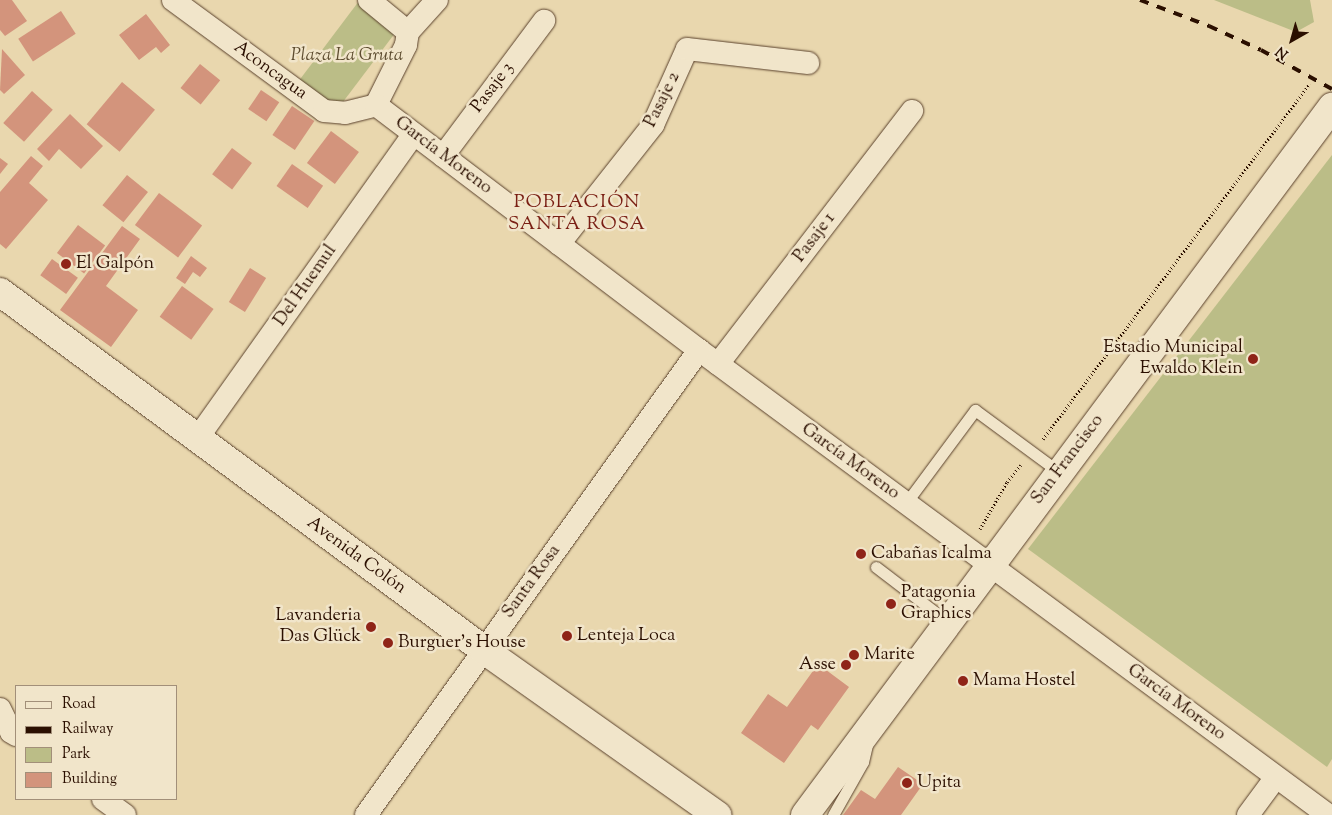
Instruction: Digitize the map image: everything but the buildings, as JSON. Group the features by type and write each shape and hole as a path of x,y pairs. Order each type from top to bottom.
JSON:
{"main road":[{"name":"San Francisco","path":"806,815 989,565 1332,107"},
{"name":"Avenida Colón","path":"2,297 484,650 717,815"}],"street":[{"name":"Aconcagua","path":"174,0 324,111 345,113 376,105"},
{"path":"369,0 408,32"},
{"path":"376,105 406,45 408,32 437,0"},
{"name":"Pasaje 3","path":"442,156 544,21"},
{"name":"Pasaje 2","path":"559,244 653,126 687,49 808,63"},
{"name":"García Moreno","path":"376,105 699,350 1328,815"},
{"name":"Pasaje 1","path":"718,364 912,111"},
{"name":"Del Huemul","path":"197,439 414,134"},
{"name":"Santa Rosa","path":"366,815 699,350"},
{"path":"0,709 15,734"},
{"path":"1248,815 1276,777"},
{"path":"103,800 124,815"}],"lane":[{"path":"906,503 975,410 1059,472"},
{"path":"876,567 948,622"},
{"path":"833,815 866,754 868,729"}],"path":[{"path":"968,549 1007,482 1032,452 1310,84"}],"green space":[{"path":"1214,0 1310,0 1314,22 1296,32"},
{"name":"Plaza La Gruta","path":"359,1 397,30 336,111 298,82"},
{"name":"Estadio Municipal Ewaldo Klein","path":"1332,155 1332,759 1327,767 1028,549"}],"railway":[{"path":"1140,0 1209,26 1261,50 1332,89"}],"place":[{"name":"El Galpón","path":"66,264"},
{"name":"Estadio Municipal Ewaldo Klein","path":"1253,359"},
{"name":"Cabañas Icalma","path":"861,554"},
{"name":"Patagonia Graphics","path":"891,604"},
{"name":"Lavanderia Das Glück","path":"371,627"},
{"name":"Lenteja Loca","path":"567,636"},
{"name":"Burguer's House","path":"388,643"},
{"name":"Marite","path":"854,655"},
{"name":"Asse","path":"846,665"},
{"name":"Mama Hostel","path":"963,681"},
{"name":"Upita","path":"907,783"}],"district":[{"name":"POBLACIÓN SANTA ROSA","path":"577,214"}]}
